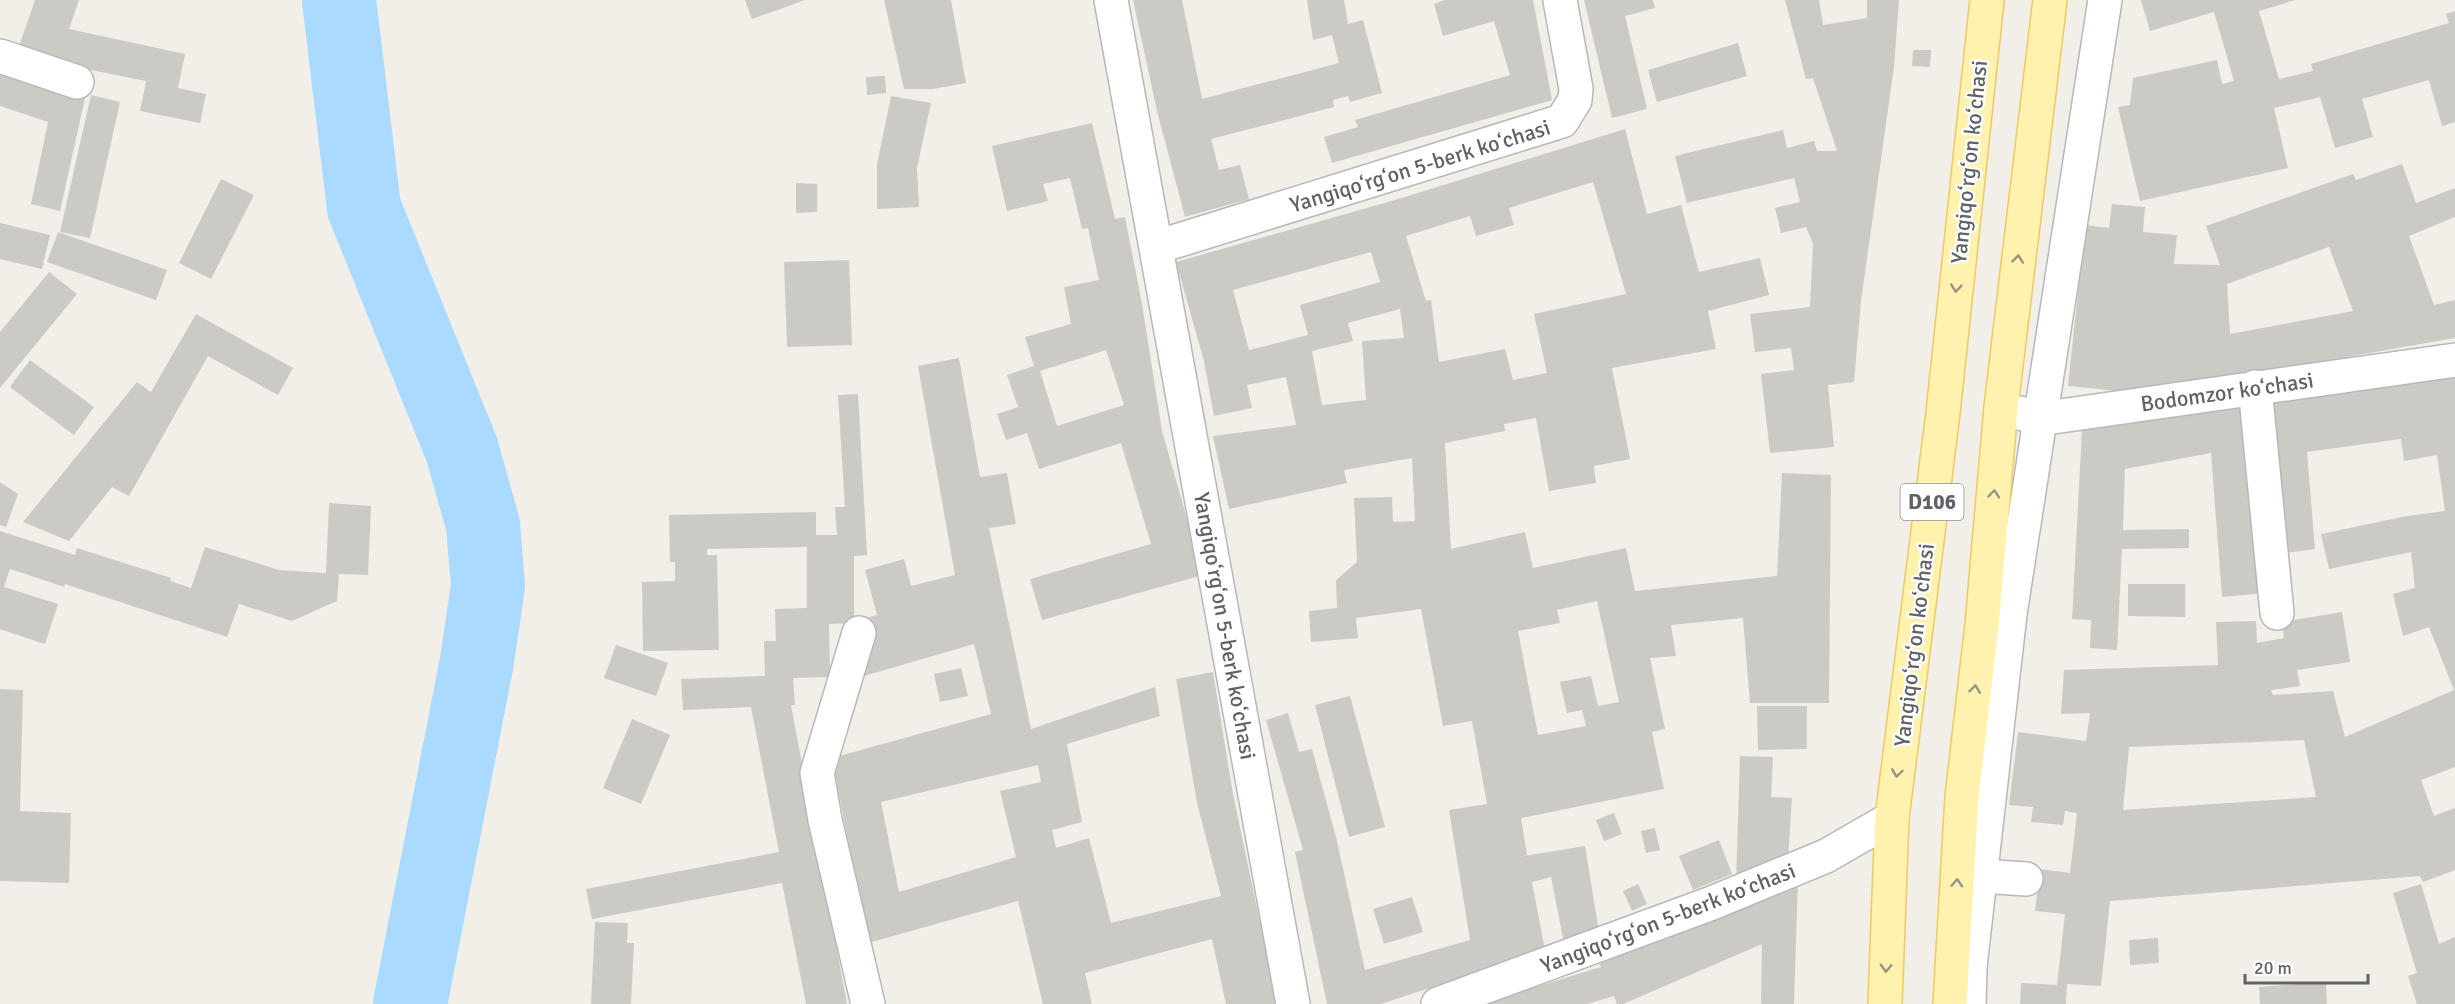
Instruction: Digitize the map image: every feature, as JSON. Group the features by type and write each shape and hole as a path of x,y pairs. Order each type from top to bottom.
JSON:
{"main road":[{"name":"Yangiqoʻrgʻon koʻchasi","path":"1885,1004 1892,818 1943,413 1988,0"},
{"name":"D106","path":"1950,1004 1962,797 1982,625 2001,407 2050,0"}],"street":[{"name":"Yangiqoʻrgʻon 5-berk koʻchasi","path":"1111,0 1293,1004"},
{"name":"Yangiqoʻrgʻon 5-berk koʻchasi","path":"1157,248 1562,121 1575,100 1576,89 1560,0"},
{"path":"1969,1004 1980,876 2010,614 2038,419 2105,0"},
{"path":"0,56 77,82"},
{"name":"Bodomzor koʻchasi","path":"2001,407 2038,419 2455,360"},
{"path":"2256,387 2277,613"},
{"path":"859,633 817,773 825,820 868,1004"},
{"name":"Yangiqoʻrgʻon 5-berk koʻchasi","path":"1438,1004 1712,903 1826,856 1892,818"},
{"path":"1980,876 2026,879"}],"building":[{"path":"35,0 79,0 69,29 185,54 178,88 206,94 200,123 140,111 146,81 16,55"},
{"path":"745,0 805,0 752,19"},
{"path":"884,0 951,0 966,83 933,89 904,89"},
{"path":"1133,0 1182,0 1202,99 1339,63 1332,35 1313,40 1307,0 1344,0 1348,24 1363,20 1382,93 1350,102 1348,96 1333,100 1334,107 1211,139 1219,170 1240,165 1249,199 1185,217 1157,111"},
{"path":"1445,0 1533,0 1552,100 1332,163 1324,137 1358,127 1355,120 1510,75 1494,21 1443,36 1434,4"},
{"path":"1584,0 1653,0 1655,8 1625,16 1647,109 1612,118"},
{"path":"1785,0 1819,0 1823,25 1867,18 1867,0 1899,0 1894,67 1861,301 1854,382 1828,385 1834,447 1770,453 1761,374 1794,370 1791,348 1755,352 1750,314 1810,307 1813,244 1806,227 1781,233 1775,208 1800,202 1794,178 1687,203 1675,156 1783,130 1787,148 1814,141 1817,151 1837,151 1813,78 1806,79"},
{"path":"2141,0 2295,0 2259,11 2279,79 2313,71 2311,64 2449,23 2446,14 2455,11 2455,122 2442,126 2429,80 2362,99 2373,137 2335,148 2320,97 2274,108 2288,168 2140,201 2118,107 2130,105 2133,78 2217,60 2222,84 2234,81 2214,12 2150,31"},
{"path":"1738,43 1747,76 1657,102 1648,70"},
{"path":"1913,50 1931,50 1930,67 1912,66"},
{"path":"0,60 87,89 60,211 31,204 48,122 0,106"},
{"path":"885,76 886,93 867,95 866,77"},
{"path":"91,95 120,102 90,238 60,232"},
{"path":"891,96 931,103 917,168 919,207 877,209 877,164"},
{"path":"1092,123 1115,219 1125,217 1142,304 1162,431 1203,575 1042,620 1030,579 1151,544 1121,443 1039,469 1027,433 1006,440 997,414 1018,407 1007,375 1034,366 1025,337 1071,324 1064,287 1099,280 1088,228 1082,229 1070,178 1043,184 1048,201 1007,211 992,146","holes":["1106,350 1124,405 1057,426 1040,371"]},
{"path":"1625,129 1647,214 1681,205 1699,272 1760,258 1769,295 1708,311 1716,349 1612,368 1630,459 1594,466 1596,483 1549,491 1536,418 1504,424 1505,431 1445,443 1451,549 1525,532 1533,568 1626,548 1635,591 1777,576 1782,473 1831,475 1829,703 1750,703 1743,618 1671,625 1676,656 1650,658 1665,729 1652,732 1664,789 1521,818 1527,855 1518,857 1585,846 1599,932 1564,943 1551,877 1532,882 1545,950 1381,1004 1327,1004 1295,852 1303,850 1266,720 1288,713 1299,752 1312,749 1337,841 1365,970 1470,940 1449,810 1487,804 1472,721 1443,726 1421,609 1356,618 1358,638 1311,642 1309,611 1337,608 1336,580 1357,562 1354,498 1392,497 1393,522 1415,521 1412,458 1344,470 1347,483 1229,509 1213,436 1296,425 1286,377 1247,385 1252,408 1214,416 1204,361 1176,262 1395,200","holes":["1593,182 1626,294 1534,314 1547,373 1513,380 1505,349 1439,362 1431,300 1426,301 1406,236 1470,216 1476,236 1514,225 1509,208","1371,252 1380,282 1300,305 1308,335 1249,350 1233,290","1400,309 1404,338 1362,341 1366,400 1322,405 1312,351 1353,341 1348,323","1597,601 1619,702 1598,706 1591,676 1560,682 1567,713 1582,710 1586,726 1538,735 1518,631 1560,623 1557,610"]},
{"path":"2402,164 2416,203 2455,188 2455,217 2409,236 2434,305 2455,300 2455,338 2160,390 2159,395 2068,386 2085,225 2109,228 2112,204 2145,207 2143,232 2177,235 2174,264 2220,265 2206,226 2353,174 2356,180","holes":["2329,247 2353,311 2230,334 2227,284"]},
{"path":"221,179 254,195 211,279 179,263"},
{"path":"796,183 817,184 817,212 796,213"},
{"path":"0,223 50,235 42,269 0,259"},
{"path":"58,232 167,270 156,300 47,262"},
{"path":"849,260 852,345 787,347 784,262"},
{"path":"49,272 77,294 0,388 0,332"},
{"path":"196,314 293,368 278,395 208,356 129,496 112,487 69,541 23,522 137,382 151,392"},
{"path":"959,358 980,477 1007,473 1016,524 989,528 1031,729 1155,687 1160,716 1067,744 1082,822 1052,830 1056,848 1089,838 1111,923 1221,896 1197,803 1176,679 1213,672 1233,794 1277,1004 1226,1004 1212,939 1085,973 1092,1004 1043,1004 1018,901 868,943 832,758 991,714 974,644 857,678 873,634 869,617 877,615 865,570 904,559 911,586 955,575 918,366","holes":["1038,765 1041,782 1000,791 1016,857 899,892 881,802"]},
{"path":"30,360 94,407 74,435 10,387"},
{"path":"2455,377 2455,767 2421,780 2434,816 2455,808 2455,870 2423,882 2420,876 2110,901 2101,986 2067,984 2066,1004 2020,1004 2021,983 2057,985 2065,914 2035,911 2040,869 2070,873 2077,813 2065,811 2063,825 2031,822 2033,807 2009,805 2018,732 2086,741 2090,713 2061,714 2064,670 2218,665 2216,622 2256,621 2257,643 2284,638 2282,622 2342,612 2350,662 2297,670 2300,686 2271,690 2273,695 2333,691 2345,737 2454,690 2429,627 2403,636 2393,594 2415,588 2411,552 2329,569 2321,534 2407,516 2445,511 2437,455 2404,461 2401,439 2307,452 2315,549 2278,554 2263,405","holes":["2304,740 2316,797 2123,810 2129,747"]},
{"path":"858,394 867,555 854,556 854,623 829,624 830,677 793,678 795,705 791,705 847,1004 806,1004 782,883 592,919 586,889 779,852 751,707 683,710 681,679 765,676 764,641 776,641 775,609 807,608 807,547 707,549 707,555 717,555 719,650 643,651 642,582 675,581 675,562 670,562 669,515 816,512 816,535 837,535 835,507 845,507 838,395"},
{"path":"2250,404 2267,593 2222,597 2211,453 2125,469 2123,530 2189,529 2189,548 2122,549 2117,650 2090,648 2091,620 2072,619 2082,430"},
{"path":"0,482 18,494 6,527 0,525"},
{"path":"329,503 371,506 368,575 339,574 337,601 292,621 239,604 227,637 65,584 64,587 10,569 4,587 58,604 45,644 0,629 0,531 75,555 77,548 171,578 170,581 191,588 205,547 279,570 326,573"},
{"path":"2128,584 2185,584 2185,617 2128,616"},
{"path":"616,645 668,663 656,696 604,678"},
{"path":"961,668 968,696 940,702 934,674"},
{"path":"0,689 23,690 20,811 71,813 69,883 0,881"},
{"path":"1350,696 1385,827 1349,837 1315,705"},
{"path":"1757,706 1807,706 1807,749 1758,750"},
{"path":"632,719 670,735 641,804 603,788"},
{"path":"1740,756 1773,757 1771,797 1792,798 1788,860 1736,884"},
{"path":"1614,813 1622,834 1604,841 1596,820"},
{"path":"1655,828 1660,850 1646,853 1641,831"},
{"path":"1719,840 1732,874 1693,890 1679,856"},
{"path":"1798,878 1794,1004 1761,1004 1762,944 1623,1004 1617,1004 1614,996 1587,1004 1480,1004 1601,967 1597,959"},
{"path":"1638,884 1647,904 1632,911 1623,891"},
{"path":"2421,884 2439,944 2455,937 2455,1004 2417,1004 2408,976 2417,973 2393,893"},
{"path":"1412,897 1423,932 1384,944 1373,909"},
{"path":"595,922 628,923 627,943 634,943 631,1004 591,1004"},
{"path":"2158,938 2159,963 2130,965 2129,940"},
{"path":"2326,982 2327,1004 2260,1004 2259,987"}],"waterway":[{"path":"339,0 364,208 462,450 483,525 488,586 477,661 410,1004"}]}
